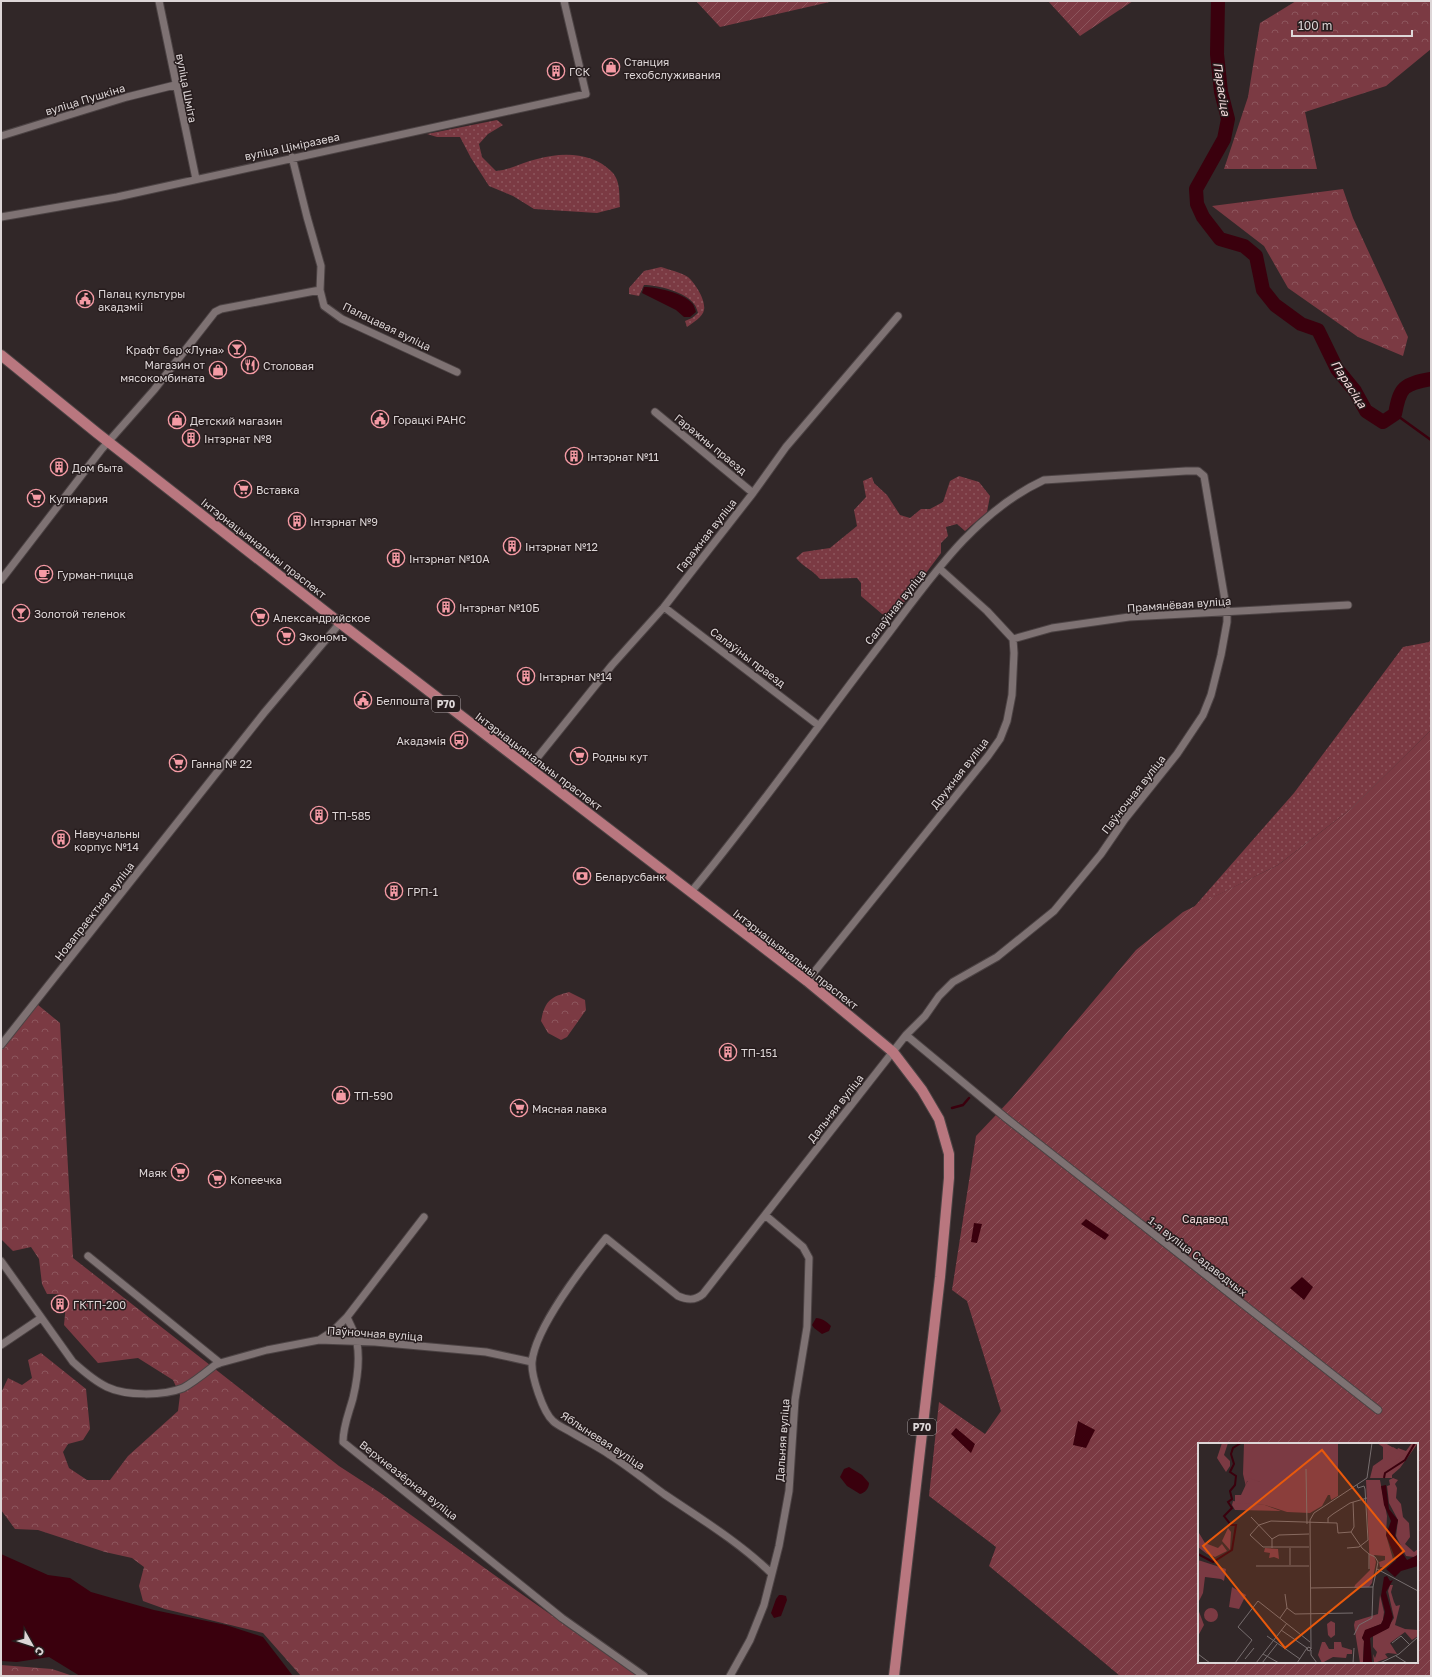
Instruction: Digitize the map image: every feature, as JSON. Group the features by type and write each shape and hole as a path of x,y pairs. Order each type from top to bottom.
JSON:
{"main road":[{"name":"Інтэрнацыянальны праспект","path":"1,355 340,623 807,981 893,1052"},
{"name":"Р70","path":"893,1052 922,1090 939,1119 949,1154 949,1178 940,1277 894,1676"}],"street":[{"name":"вуліца Шміта","path":"159,1 175,85 196,179"},
{"name":"вуліца Ціміразева","path":"1,216 117,197 292,157 586,94 564,1"},
{"name":"вуліца Пушкіна","path":"1,136 126,97 175,85"},
{"path":"1,580 108,441 154,390 215,312 221,308 320,290 321,266 292,157"},
{"name":"Палацавая вуліца","path":"320,290 324,306 342,318 457,372"},
{"name":"Гаражная вуліца","path":"529,768 612,665 664,607 753,493 786,447 898,316"},
{"name":"Гаражны праезд","path":"655,412 753,493"},
{"name":"Салаўіная вуліца","path":"691,892 722,856 818,725 938,568 970,533 1007,500 1044,480 1198,471"},
{"name":"Паўночная вуліца","path":"893,1052 906,1035 925,1016 939,996 953,982 997,957 1054,911 1101,854 1125,819 1177,754 1203,715 1211,695 1221,655 1227,622 1227,612 1204,476 1198,471"},
{"path":"938,568 987,611 1013,639"},
{"name":"Прамянёвая вуліца","path":"1013,639 1052,628 1129,617 1348,605"},
{"name":"Салаўіны праезд","path":"664,607 818,725"},
{"name":"Новапраектная вуліца","path":"1,1045 264,714 340,623"},
{"name":"Дружная вуліца","path":"807,981 1000,739 1007,721 1012,695 1014,653 1013,639"},
{"name":"1-я вуліца Садаводчых","path":"906,1035 1006,1118 1378,1410"},
{"name":"Дальняя вуліца","path":"532,1362 550,1318 577,1275 606,1238 674,1294 689,1300 695,1299 703,1294 893,1052"},
{"name":"Дальняя вуліца","path":"730,1676 750,1640 764,1605 779,1546 789,1491 795,1400 807,1327 809,1258 803,1247 765,1215"},
{"path":"319,1340 333,1331 346,1317 424,1217"},
{"path":"88,1256 220,1363"},
{"name":"Паўночная вуліца","path":"1,1261 73,1362 88,1375 108,1388 131,1393 154,1394 182,1388 220,1363 267,1350 319,1340 375,1342 486,1352 532,1362"},
{"name":"Верхнеазёрная вуліца","path":"346,1317 357,1342 357,1377 343,1431 343,1442 562,1618 644,1676"},
{"path":"1,1345 41,1318"},
{"name":"Яблыневая вуліца","path":"532,1362 542,1404 546,1413 554,1422 610,1455 744,1549 771,1573"}],"green space":[{"path":"696,1 834,1 720,27"},
{"path":"1048,1 1133,1 1080,36"},
{"path":"1296,1 1431,1 1431,49 1386,86 1305,112 1317,169 1224,169 1248,97 1260,23"},
{"path":"497,120 503,125 488,134 479,144 482,157 496,171 532,160 557,155 577,155 587,157 604,165 615,176 619,189 620,207 597,213 534,209 513,196 489,186 471,158 460,137 437,137 427,134"},
{"path":"1343,189 1353,218 1408,337 1403,356 1358,337 1288,288 1264,246 1212,206"},
{"path":"661,267 678,272 688,277 697,287 702,297 704,306 703,313 687,327 685,321 698,313 695,305 685,296 671,290 656,286 644,285 639,296 629,294 629,288 644,271"},
{"path":"959,476 979,482 990,496 987,512 965,531 957,524 946,527 948,536 941,543 941,553 893,617 882,614 861,596 861,583 857,578 820,579 796,558 803,552 830,548 857,526 854,510 866,497 863,481 872,477 874,483 887,495 900,515 910,518 921,509 930,509 943,502 950,481"},
{"path":"1431,639 1431,730 1352,808 1278,865 1194,907 1294,793 1403,647 1429,642"},
{"name":"Садавод","path":"1431,730 1431,1676 1120,1676 989,1566 996,1547 929,1496 939,1402 985,1434 1001,1411 967,1301 952,1290 976,1136 1012,1098 1136,950 1183,912 1278,865 1352,808"},
{"path":"569,992 585,1000 586,1010 567,1037 561,1040 548,1033 541,1021 544,1009 549,1001 557,996"},
{"path":"32,1000 60,1023 73,1258 339,1466 379,1492 638,1676 301,1676 263,1633 165,1609 143,1601 139,1586 144,1567 132,1558 105,1552 38,1530 15,1529 1,1510 1,1393 8,1378 22,1385 32,1378 28,1360 41,1353 86,1389 90,1429 83,1440 68,1444 63,1452 69,1468 87,1480 110,1480 128,1456 178,1411 180,1395 173,1380 138,1358 98,1363 64,1325 66,1304 57,1294 47,1294 42,1284 39,1259 31,1247 13,1251 1,1239 1,1044"},
{"path":"1,1665 52,1669 73,1676 1,1676"}],"shaded area":[{"path":"644,287 663,289 683,296 692,303 696,312 690,317 684,317 676,310 642,293"},
{"path":"1086,1219 1109,1235 1105,1240 1081,1224"},
{"path":"974,1223 982,1224 977,1243 971,1242"},
{"path":"1302,1277 1313,1287 1304,1300 1290,1288"},
{"path":"816,1318 824,1320 831,1326 829,1331 822,1334 814,1328 812,1325"},
{"path":"1078,1421 1095,1430 1086,1448 1073,1445"},
{"path":"956,1428 975,1444 971,1453 951,1434"},
{"path":"849,1467 862,1475 869,1483 864,1493 860,1494 847,1486 840,1477 844,1469"},
{"path":"1,1554 48,1575 70,1578 91,1592 154,1610 226,1625 263,1637 293,1676 80,1676 49,1657 17,1662 1,1661"},
{"path":"779,1595 786,1596 787,1600 781,1616 774,1618 771,1613"}],"waterway":[{"name":"Парасіца","path":"1218,1 1217,54 1221,92 1228,119 1224,139 1196,189 1197,204 1203,217 1220,239 1244,246 1256,256 1263,290 1275,305 1301,324 1318,330 1337,369 1355,391 1366,411 1383,422 1395,414 1401,392 1404,388 1414,383 1431,379"},
{"path":"1395,414 1431,440"},
{"path":"952,1108 963,1105 969,1098"}],"place":[{"name":"Станция техобслуживания","path":"611,67"},
{"name":"ГСК","path":"556,71"},
{"name":"Палац культуры акадэміі","path":"85,299"},
{"name":"Крафт бар «Луна»","path":"237,349"},
{"name":"Столовая","path":"250,365"},
{"name":"Магазин от мясокомбината","path":"218,370"},
{"name":"Горацкі РАНС","path":"380,419"},
{"name":"Детский магазин","path":"177,420"},
{"name":"Інтэрнат №8","path":"191,438"},
{"name":"Інтэрнат №11","path":"574,456"},
{"name":"Дом быта","path":"59,467"},
{"name":"Вставка","path":"243,489"},
{"name":"Кулинария","path":"36,498"},
{"name":"Інтэрнат №9","path":"297,521"},
{"name":"Інтэрнат №12","path":"512,546"},
{"name":"Інтэрнат №10А","path":"396,558"},
{"name":"Гурман-пицца","path":"44,574"},
{"name":"Інтэрнат №10Б","path":"446,607"},
{"name":"Золотой теленок","path":"21,613"},
{"name":"Александрийское","path":"260,617"},
{"name":"Экономъ","path":"286,636"},
{"name":"Інтэрнат №14","path":"526,676"},
{"name":"Белпошта","path":"363,700"},
{"name":"Акадэмія","path":"459,740"},
{"name":"Родны кут","path":"579,756"},
{"name":"Ганна № 22","path":"178,763"},
{"name":"ТП-585","path":"319,815"},
{"name":"Навучальны корпус №14","path":"61,839"},
{"name":"Беларусбанк","path":"582,876"},
{"name":"ГРП-1","path":"394,891"},
{"name":"ТП-151","path":"728,1052"},
{"name":"ТП-590","path":"341,1095"},
{"name":"Мясная лавка","path":"519,1108"},
{"name":"Маяк","path":"180,1172"},
{"name":"Копеечка","path":"217,1179"},
{"name":"ГКТП-200","path":"60,1304"}]}
